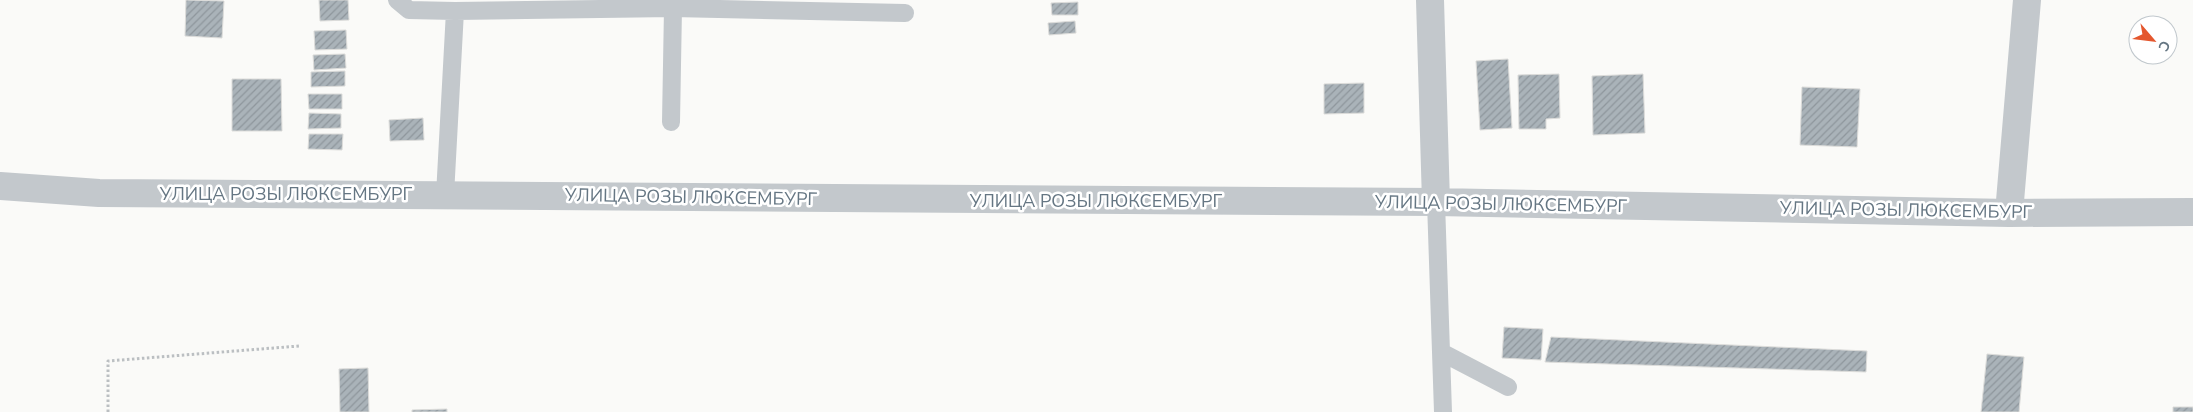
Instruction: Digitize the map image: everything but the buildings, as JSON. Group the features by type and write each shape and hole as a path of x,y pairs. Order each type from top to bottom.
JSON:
{"street":[{"path":"1430,0 1436,202"},
{"path":"2009,212 2027,0"},
{"name":"УЛИЦА РОЗЫ ЛЮКСЕМБУРГ","path":"0,186 99,193 1436,202 2009,212 2193,212"}],"lane":[{"path":"397,0 409,10 455,12 673,8 904,13"},
{"path":"671,122 673,8"},
{"path":"445,195 455,12"},
{"path":"1436,202 1443,412"},
{"path":"1441,352 1508,387"}],"path":[{"path":"108,412 108,361 299,346"}]}
